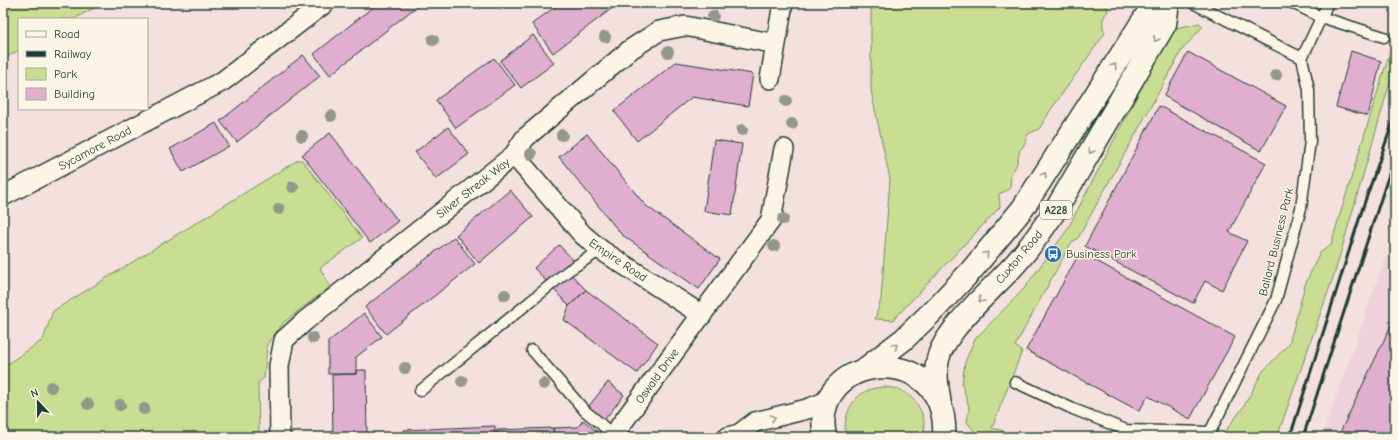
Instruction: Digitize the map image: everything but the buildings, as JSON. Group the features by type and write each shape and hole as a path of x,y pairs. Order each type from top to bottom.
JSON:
{"main road":[{"name":"A228","path":"864,370 896,346 918,325 971,271 999,238 1023,208 1148,13 1158,3"},
{"name":"Cuxton Road","path":"940,405 937,368 942,348 961,321 1028,249 1058,206 1165,24 1168,3"},
{"path":"825,437 823,418 828,401 839,385 854,374 864,370 887,367 908,372 922,380 930,387 940,405 944,420 944,437"}],"street":[{"name":"Sycamore Road","path":"3,196 223,81 325,3"},
{"path":"770,79 783,3"},
{"name":"Silver Streak Way","path":"280,437 279,366 284,340 514,155 525,138 632,48 659,31 685,26 776,44"},
{"name":"Oswald Drive","path":"612,437 771,220 784,149"},
{"name":"Empire Road","path":"514,155 582,234 601,250 702,315"},
{"path":"740,436 755,422 807,409 828,401"}],"lane":[{"path":"1193,3 1302,58 1328,3"},
{"path":"1292,3 1321,17 1384,37"},
{"name":"Ballard Business Park","path":"1015,382 1073,409 1126,430 1210,432 1276,300 1301,208 1310,141 1309,90 1302,58"},
{"path":"420,390 569,270 601,250"},
{"path":"532,350 585,411 601,424 612,437"}],"shaded area":[{"path":"1395,231 1395,437 1322,437"}],"green space":[{"path":"3,3 103,3 76,18 18,18 18,51 3,59"},
{"path":"871,3 1113,3 1106,4 1108,11 1103,18 1105,33 1039,129 1028,134 1023,147 1020,150 1016,166 1011,174 1010,189 999,194 1000,207 893,320 875,319 881,299 890,179 871,91"},
{"path":"1199,23 1203,26 1182,50 1078,238 1071,243 1015,346 1022,351 992,428 1026,437 979,437 967,422 969,407 962,384 965,362 975,339 1023,290 1067,230 1172,29"},
{"path":"1395,35 1395,65 1335,272 1277,437 1221,437 1244,406 1263,371 1289,344 1305,285 1319,254 1331,244"},
{"path":"298,160 302,160 362,238 320,268 330,287 284,322 267,344 264,378 258,383 259,437 3,437 3,367 43,340 53,311"},
{"path":"884,387 897,389 904,392 915,402 924,422 923,437 846,437 845,422 853,402 865,392"}],"railway":[{"path":"1290,437 1363,207 1395,116"},
{"path":"1303,437 1395,156"}],"place":[{"name":"Business Park","path":"1053,254"}]}
